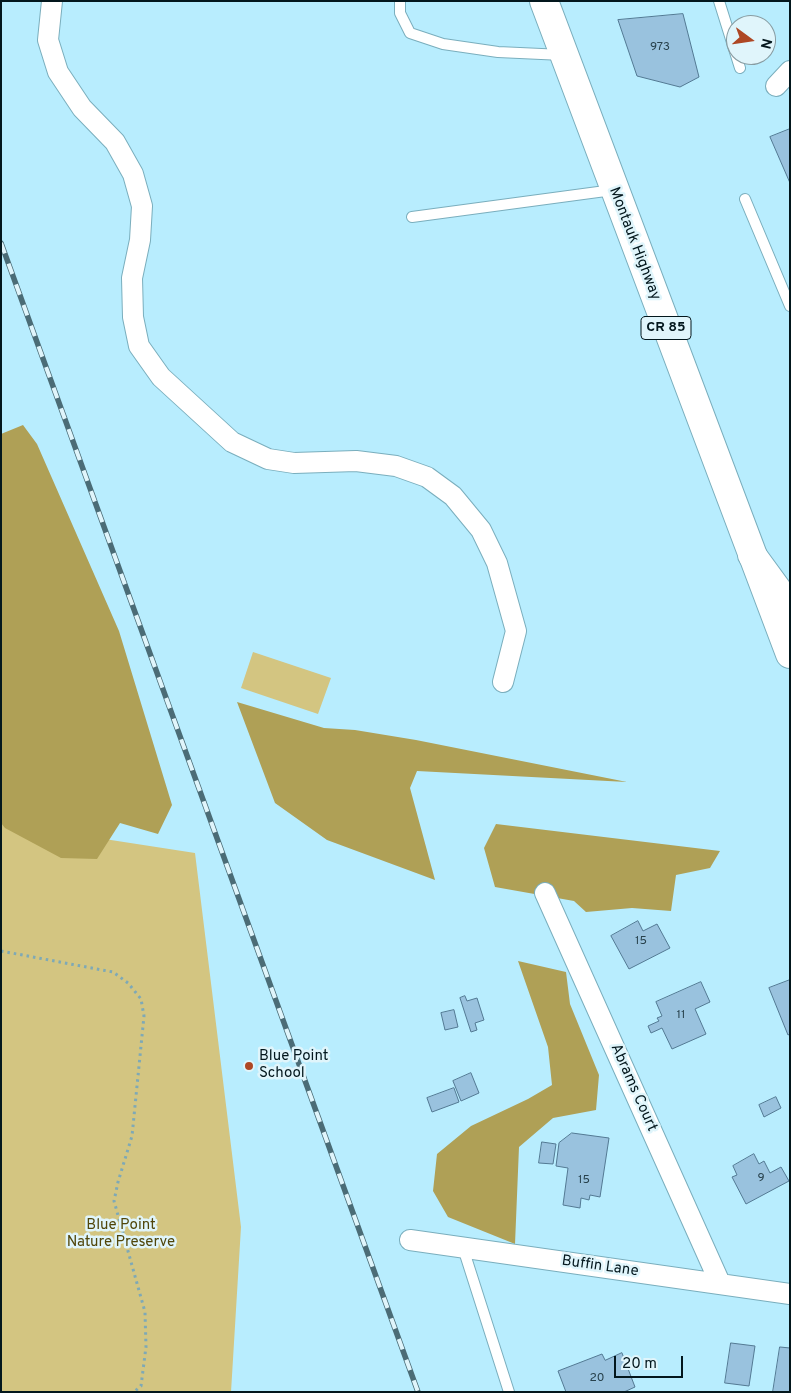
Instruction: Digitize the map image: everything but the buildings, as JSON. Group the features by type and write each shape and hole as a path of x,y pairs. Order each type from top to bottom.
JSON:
{"main road":[{"name":"Montauk Highway","path":"544,1 790,654"},
{"path":"752,555 790,607"}],"street":[{"path":"52,1 48,40 58,72 82,108 115,142 133,174 142,206 140,240 132,278 133,317 139,346 161,377 232,442 268,459 294,463 356,461 396,466 426,477 453,496 481,530 497,563 516,631 503,682"},
{"path":"776,86 790,71"},
{"name":"Abrams Court","path":"545,893 720,1283"},
{"name":"Buffin Lane","path":"410,1240 790,1294"}],"lane":[{"path":"400,1 400,13 410,33 443,44 498,52 563,55"},
{"path":"719,1 740,68"},
{"path":"412,216 614,190"},
{"path":"746,199 790,306"},
{"path":"463,1248 509,1392"}],"path":[{"path":"1,951 113,972 128,983 141,999 144,1016 132,1136 114,1201 145,1312 146,1347 139,1392"},
{"path":"134,1392 141,1386"}],"green space":[{"path":"253,652 331,678 318,714 241,688"},
{"name":"Blue Point Nature Preserve","path":"1,823 195,853 241,1227 231,1392 1,1392"}],"shaded area":[{"path":"23,425 37,444 119,631 172,805 158,834 120,823 97,859 61,858 5,828 1,823 1,434"},
{"path":"237,702 324,728 355,730 416,740 627,782 417,771 410,788 435,880 327,840 275,803"},
{"path":"496,824 720,851 710,868 676,875 671,911 632,908 586,912 574,901 495,887 484,848"},
{"path":"518,961 566,972 570,1004 599,1075 596,1110 553,1118 519,1147 515,1244 448,1217 433,1191 437,1154 471,1126 528,1099 552,1085 548,1047"}],"railway":[{"path":"1,243 418,1392"}],"place":[{"name":"Blue Point School","path":"249,1066"}]}
